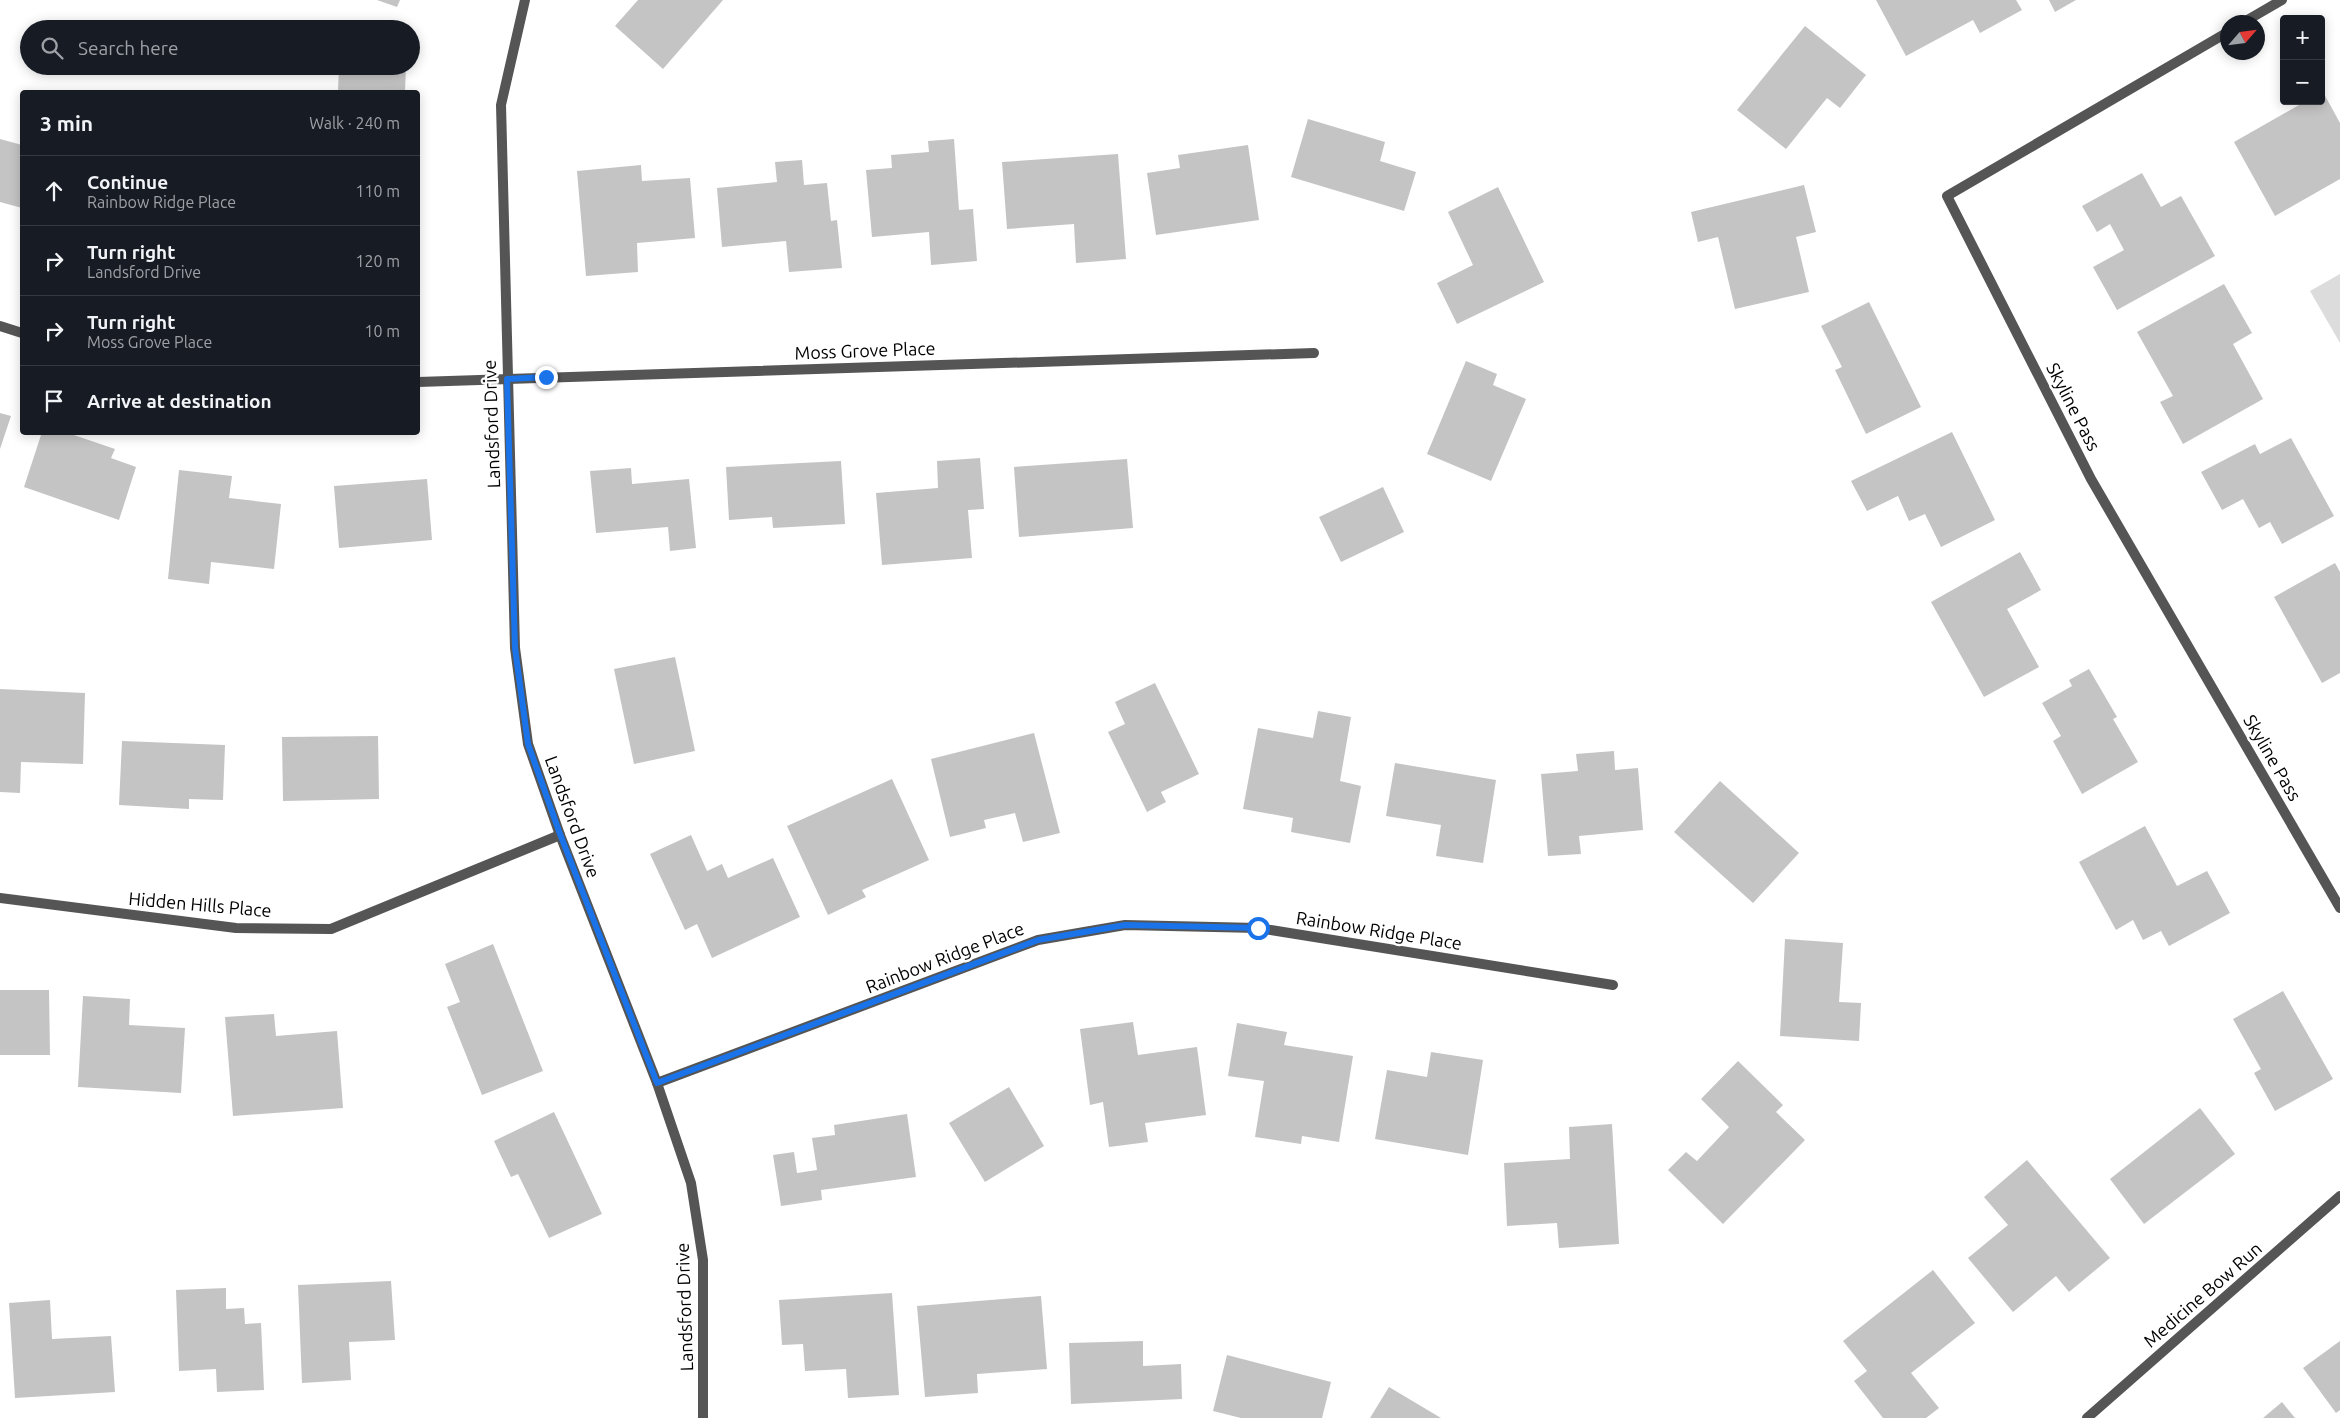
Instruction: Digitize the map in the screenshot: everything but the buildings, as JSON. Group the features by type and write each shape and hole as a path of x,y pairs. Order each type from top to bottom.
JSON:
{"street":[{"name":"Landsford Drive","path":"525,0 501,104 515,648 528,744 560,834 657,1083 691,1183 703,1260 703,1418"},
{"path":"2256,15 2282,0"},
{"name":"Skyline Pass","path":"2220,37 1948,196 2091,479 2340,908"},
{"path":"0,326 20,332"},
{"name":"Moss Grove Place","path":"420,382 1314,353"},
{"name":"Hidden Hills Place","path":"0,898 236,928 332,929 560,834"},
{"name":"Rainbow Ridge Place","path":"657,1083 1038,940 1125,925 1258,928 1613,986"},
{"name":"Medicine Bow Run","path":"2087,1418 2340,1196"}],"shaded area":[{"path":"2340,274 2340,343 2310,291"}],"route":[{"path":"546,377 507,379 515,648 528,744 560,834 657,1083 1038,940 1125,925 1258,928"}]}
